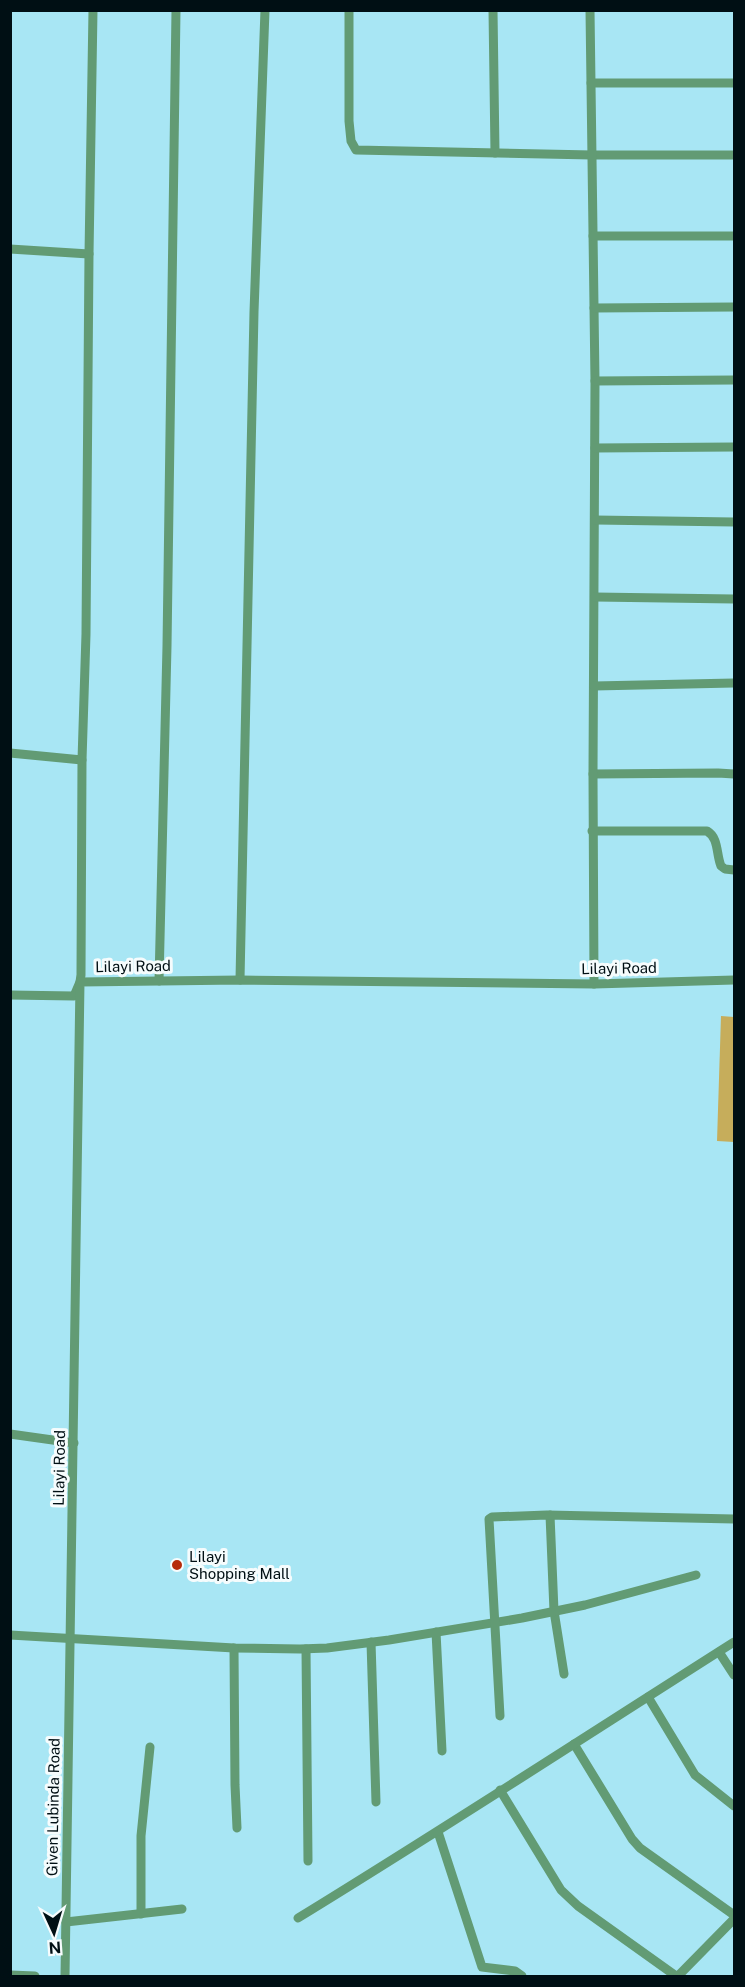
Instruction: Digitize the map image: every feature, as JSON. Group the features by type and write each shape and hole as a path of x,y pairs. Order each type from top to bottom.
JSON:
{"street":[{"path":"159,981 167,646 176,10"},
{"path":"240,980 254,312 265,10"},
{"path":"349,10 349,121 351,141 356,150 592,155 735,155"},
{"path":"493,10 495,153"},
{"path":"590,10 595,381 592,831 594,984"},
{"path":"10,995 74,996 80,982 89,254 95,11"},
{"path":"591,83 735,83"},
{"path":"594,236 735,236"},
{"path":"10,249 89,254"},
{"path":"594,308 735,307"},
{"path":"595,381 735,380"},
{"path":"595,447 735,447"},
{"path":"595,520 735,522"},
{"path":"595,597 735,599"},
{"path":"594,686 735,683"},
{"path":"10,753 82,760"},
{"path":"593,774 735,774"},
{"path":"592,831 707,831 715,838 721,866 735,870"},
{"name":"Lilayi Road","path":"71,1638 80,982 240,980 594,984 735,980"},
{"path":"10,1434 74,1443"},
{"path":"550,1515 554,1611 564,1674"},
{"path":"500,1716 489,1519 550,1515 735,1519"},
{"path":"10,1635 234,1648 306,1649 371,1642 554,1611 585,1605 696,1575"},
{"path":"436,1632 442,1751"},
{"name":"Given Lubinda Road","path":"65,1977 71,1638"},
{"path":"371,1642 376,1802"},
{"path":"298,1918 438,1832 500,1790 735,1642"},
{"path":"234,1648 237,1828"},
{"path":"306,1649 308,1861"},
{"path":"719,1652 735,1675"},
{"path":"648,1697 695,1775 735,1806"},
{"path":"500,1790 561,1890 677,1977 735,1917 640,1848 632,1839 574,1744"},
{"path":"141,1914 141,1836 150,1747"},
{"path":"438,1832 482,1967 515,1971 522,1977"},
{"path":"66,1922 182,1909"},
{"path":"10,1975 35,1977"}],"shaded area":[{"path":"721,1016 734,1017 734,1142 717,1141"}],"place":[{"name":"Lilayi Shopping Mall","path":"177,1565"}]}
